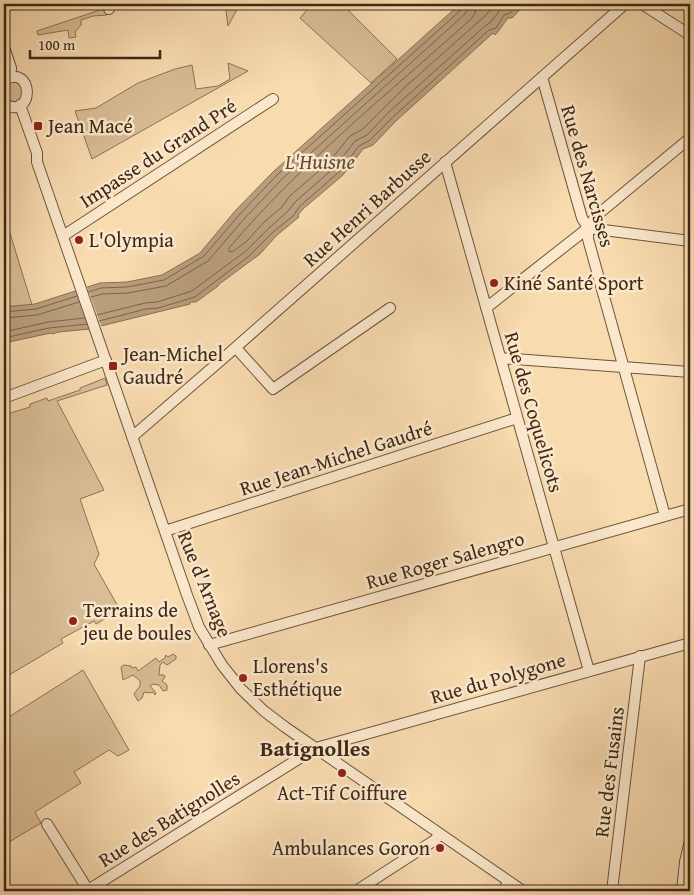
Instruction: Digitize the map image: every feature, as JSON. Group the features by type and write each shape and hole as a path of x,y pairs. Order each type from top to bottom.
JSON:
{"street":[{"path":"4,5 8,4"},
{"name":"Rue Henri Barbusse","path":"132,437 236,348 625,4"},
{"path":"642,4 690,35"},
{"path":"4,47 8,75 22,80 27,87 27,96 12,105 27,124 37,153 37,162 62,236"},
{"name":"Rue des Narcisses","path":"542,77 582,218 588,228 588,239 665,516"},
{"name":"Impasse du Grand Pré","path":"62,236 273,99"},
{"path":"486,308 588,228 596,216 690,138"},
{"name":"Rue des Coquelicots","path":"445,162 589,671"},
{"path":"588,228 690,241"},
{"name":"Rue d'Arnage","path":"62,236 199,627 209,645 241,689 285,727 523,891"},
{"path":"236,348 273,389 390,308"},
{"path":"4,398 105,358"},
{"path":"500,358 690,372"},
{"name":"Rue Jean-Michel Gaudré","path":"165,531 518,418"},
{"name":"Rue Roger Salengro","path":"209,645 690,508"},
{"name":"Rue du Polygone","path":"316,748 690,642"},
{"name":"Rue des Fusains","path":"612,891 640,656"},
{"name":"Rue des Batignolles","path":"47,824 91,890 316,748"},
{"path":"356,891 435,840 440,834"},
{"path":"682,891 685,862 690,841"},
{"path":"504,891 508,881"}],"shaded area":[{"path":"225,4 240,4 228,26"},
{"path":"312,4 342,4 397,59 371,83 300,18"},
{"path":"106,8 107,15 93,16 81,20 81,25 75,32 76,37 69,38 68,30 38,35 37,31"},
{"path":"228,63 248,71 92,159 75,111 96,108 138,83 175,69 192,65 196,89 218,86 230,79"},
{"path":"13,82 20,85 23,92 20,99 13,102 6,99 3,92 6,85"},
{"path":"9,230 32,305 4,307 4,232"},
{"path":"105,378 107,385 57,401 104,490 80,499 99,554 94,564 120,610 96,624 94,621 61,639 63,643 4,678 4,415 30,407 30,404 47,398 48,401 80,390 80,388"},
{"path":"173,654 176,656 176,659 167,665 163,662 160,665 159,675 164,675 165,677 162,681 167,685 167,690 163,691 159,685 153,684 150,686 156,693 155,695 153,692 144,692 142,698 138,701 134,694 140,686 140,681 133,675 123,680 121,667 124,665 131,666 132,668 136,667 138,671 156,658 159,662 166,655 168,657"},
{"path":"83,670 129,750 118,756 109,750 74,772 81,783 35,812 41,823 4,845 4,720"}],"water":[{"name":"L'Huisne","path":"460,4 525,4 512,18 508,18 495,35 493,33 396,121 373,145 363,149 343,175 303,209 298,215 299,217 276,236 260,254 218,286 196,302 190,302 190,304 89,329 51,333 4,343 4,307 35,304 100,283 127,282 162,275 200,253 235,211 274,171"}],"pier":[{"path":"86,284 102,328 90,331 75,288"}],"place":[{"name":"Jean Macé","path":"38,126"},
{"name":"L'Olympia","path":"79,240"},
{"name":"Kiné Santé Sport","path":"494,283"},
{"name":"Jean-Michel Gaudré","path":"113,366"},
{"name":"Terrains de jeu de boules","path":"73,621"},
{"name":"Llorens's Esthétique","path":"243,678"},
{"name":"Act-Tif Coiffure","path":"342,773"},
{"name":"Ambulances Goron","path":"440,848"}],"district":[{"name":"Batignolles","path":"315,748"}]}
